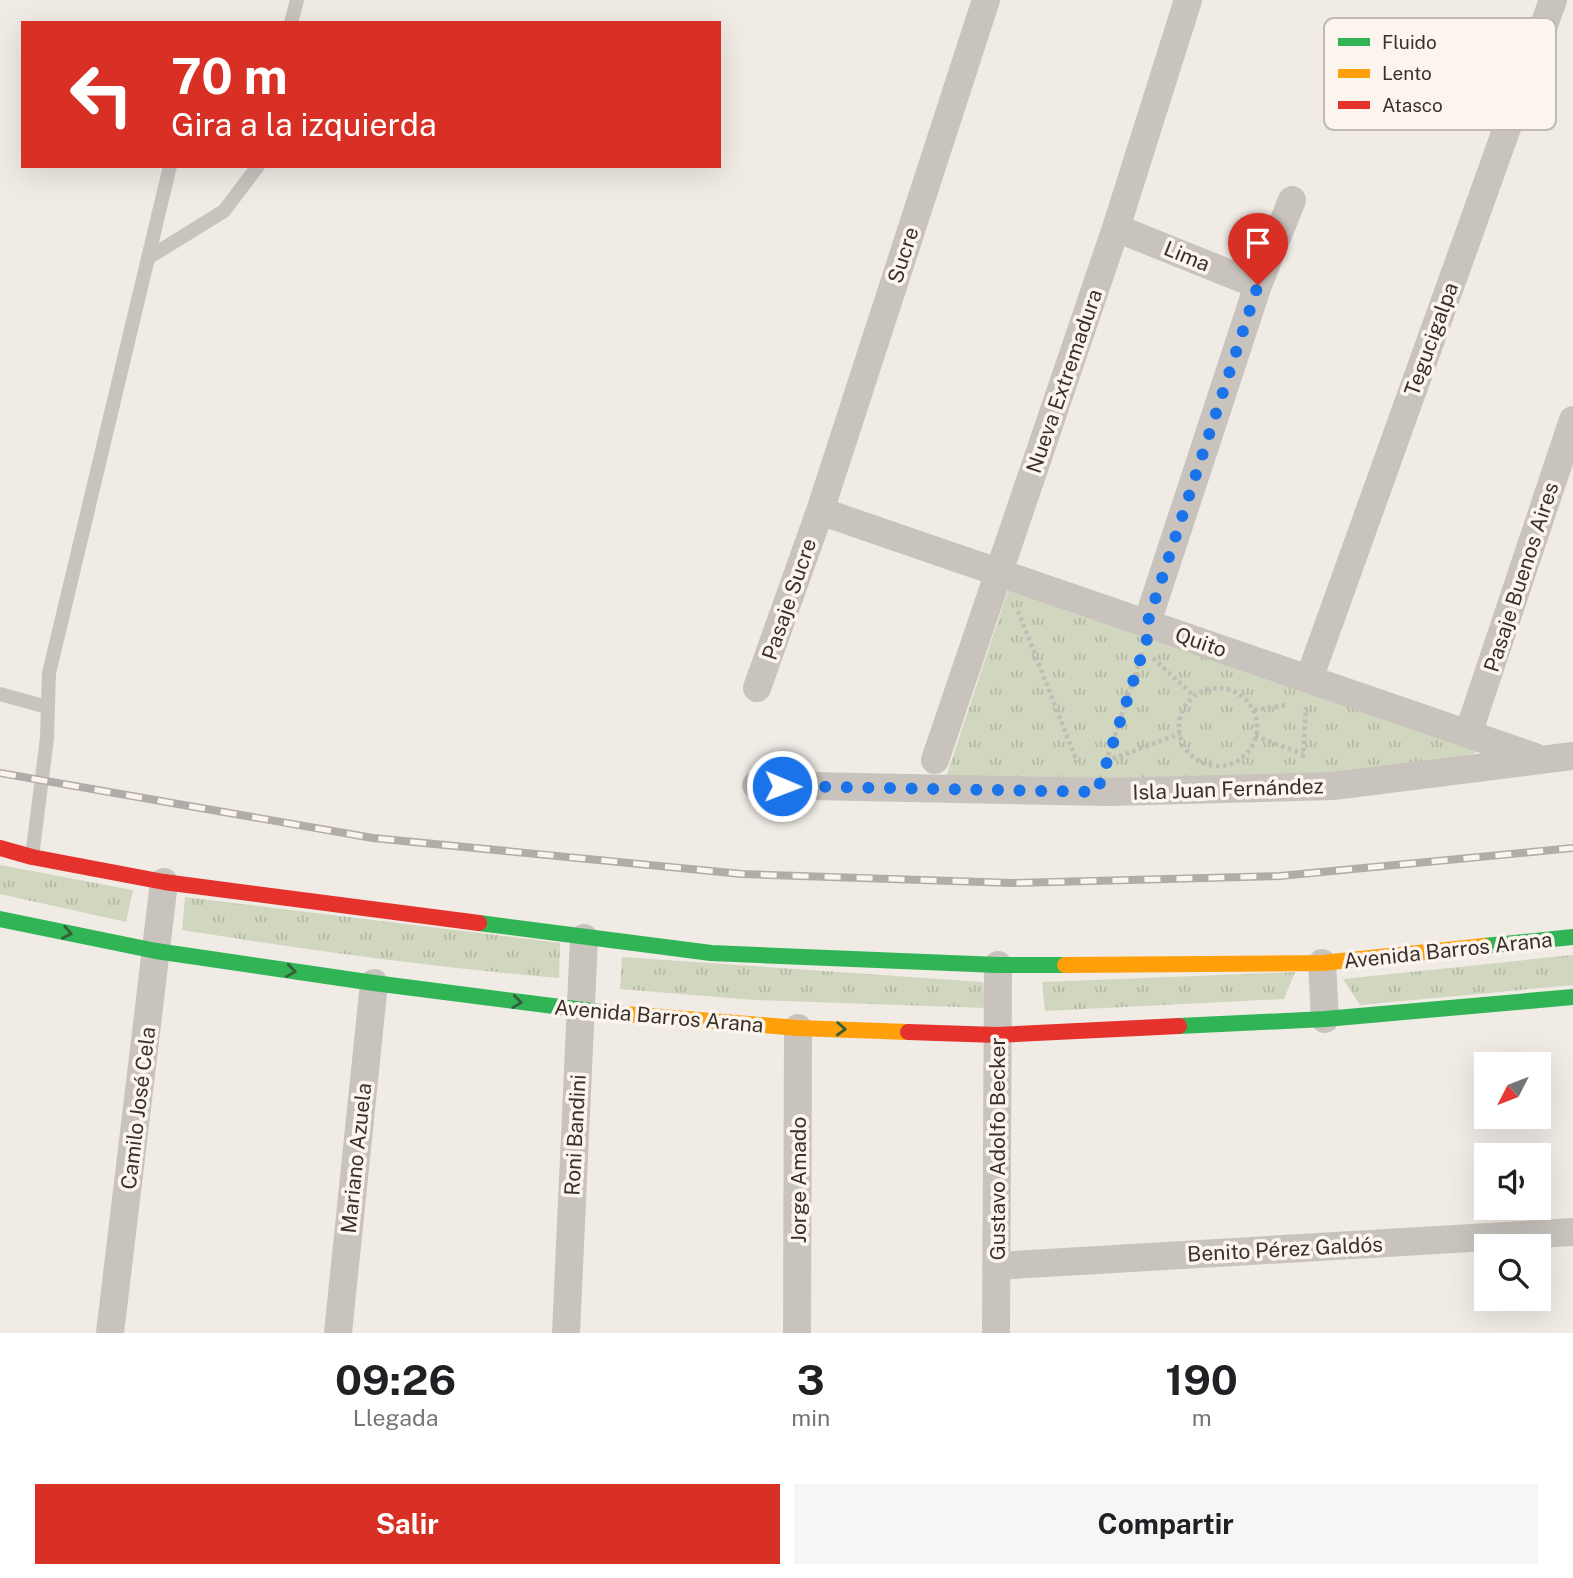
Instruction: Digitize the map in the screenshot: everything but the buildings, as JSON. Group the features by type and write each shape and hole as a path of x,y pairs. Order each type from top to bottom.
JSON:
{"street":[{"name":"Sucre","path":"820,511 986,0"},
{"name":"Nueva Extremadura","path":"935,760 1116,228 1188,0"},
{"name":"Tegucigalpa","path":"1547,18 1553,0"},
{"name":"Tegucigalpa","path":"1307,690 1507,130"},
{"path":"1145,636 1258,285 1292,200"},
{"name":"Lima","path":"1116,228 1258,285"},
{"name":"Pasaje Buenos Aires","path":"1468,734 1573,420"},
{"name":"Quito","path":"820,511 999,572 1145,636 1307,690 1468,734 1542,759"},
{"name":"Pasaje Sucre","path":"757,688 820,511"},
{"name":"Isla Juan Fernández","path":"756,785 1097,792 1333,786 1573,756"},
{"name":"Avenida Barros Arana","path":"0,848 32,857 164,882 711,953 998,965 1322,963 1573,937"},
{"name":"Camilo José Cela","path":"110,1333 164,882"},
{"name":"Avenida Barros Arana","path":"0,919 156,951 374,983 581,1010 798,1028 998,1035 1325,1019 1573,997"},
{"name":"Roni Bandini","path":"566,1333 584,938"},
{"name":"Avenida Barros Arana","path":"1322,963 1325,1019"},
{"name":"Gustavo Adolfo Becker","path":"996,1333 998,965"},
{"name":"Mariano Azuela","path":"338,1333 374,983"},
{"name":"Jorge Amado","path":"797,1333 798,1028"},
{"name":"Benito Pérez Galdós","path":"996,1266 1573,1232"}],"lane":[{"path":"292,21 297,0"},
{"path":"32,857 46,749 49,673 170,168"},
{"path":"148,258 224,211 256,168"},
{"path":"0,694 47,708"}],"path":[{"path":"999,572 1009,588 1084,779 1097,792 1145,636"},
{"path":"1145,636 1194,696"},
{"path":"1209,688 1227,688 1243,696 1254,710 1257,727 1253,744 1242,757 1227,765 1209,765 1194,757 1182,744 1179,726 1183,709 1194,696 1209,688"},
{"path":"1254,710 1307,690 1302,787"},
{"path":"1106,761 1180,733"},
{"path":"1255,736 1303,754"}],"green space":[{"path":"1009,588 1481,751 1430,768 1269,782 946,777"},
{"path":"0,865 133,890 126,922 0,894"},
{"path":"185,897 560,943 559,978 370,957 182,930"},
{"path":"1573,955 1573,985 1360,1005 1343,979"},
{"path":"622,957 983,982 986,1008 755,1000 620,989"},
{"path":"1295,972 1284,999 1045,1011 1042,982"}],"railway":[{"path":"0,773 373,838 742,874 1013,883 1280,876 1573,848"}],"traffic: fast":[{"path":"0,919 156,951 600,1012"},
{"path":"479,923 711,953 998,965 1065,965"},
{"path":"1484,946 1573,937"},
{"path":"1179,1026 1325,1019 1573,997"}],"traffic: slow":[{"path":"1065,965 1322,963 1484,946"},
{"path":"600,1012 798,1028 908,1032"}],"traffic: jam":[{"path":"0,848 32,857 164,882 479,923"},
{"path":"908,1032 997,1035 1179,1026"}],"route":[{"path":"782,786 1097,792 1148,636 1147,624 1258,285"}]}
